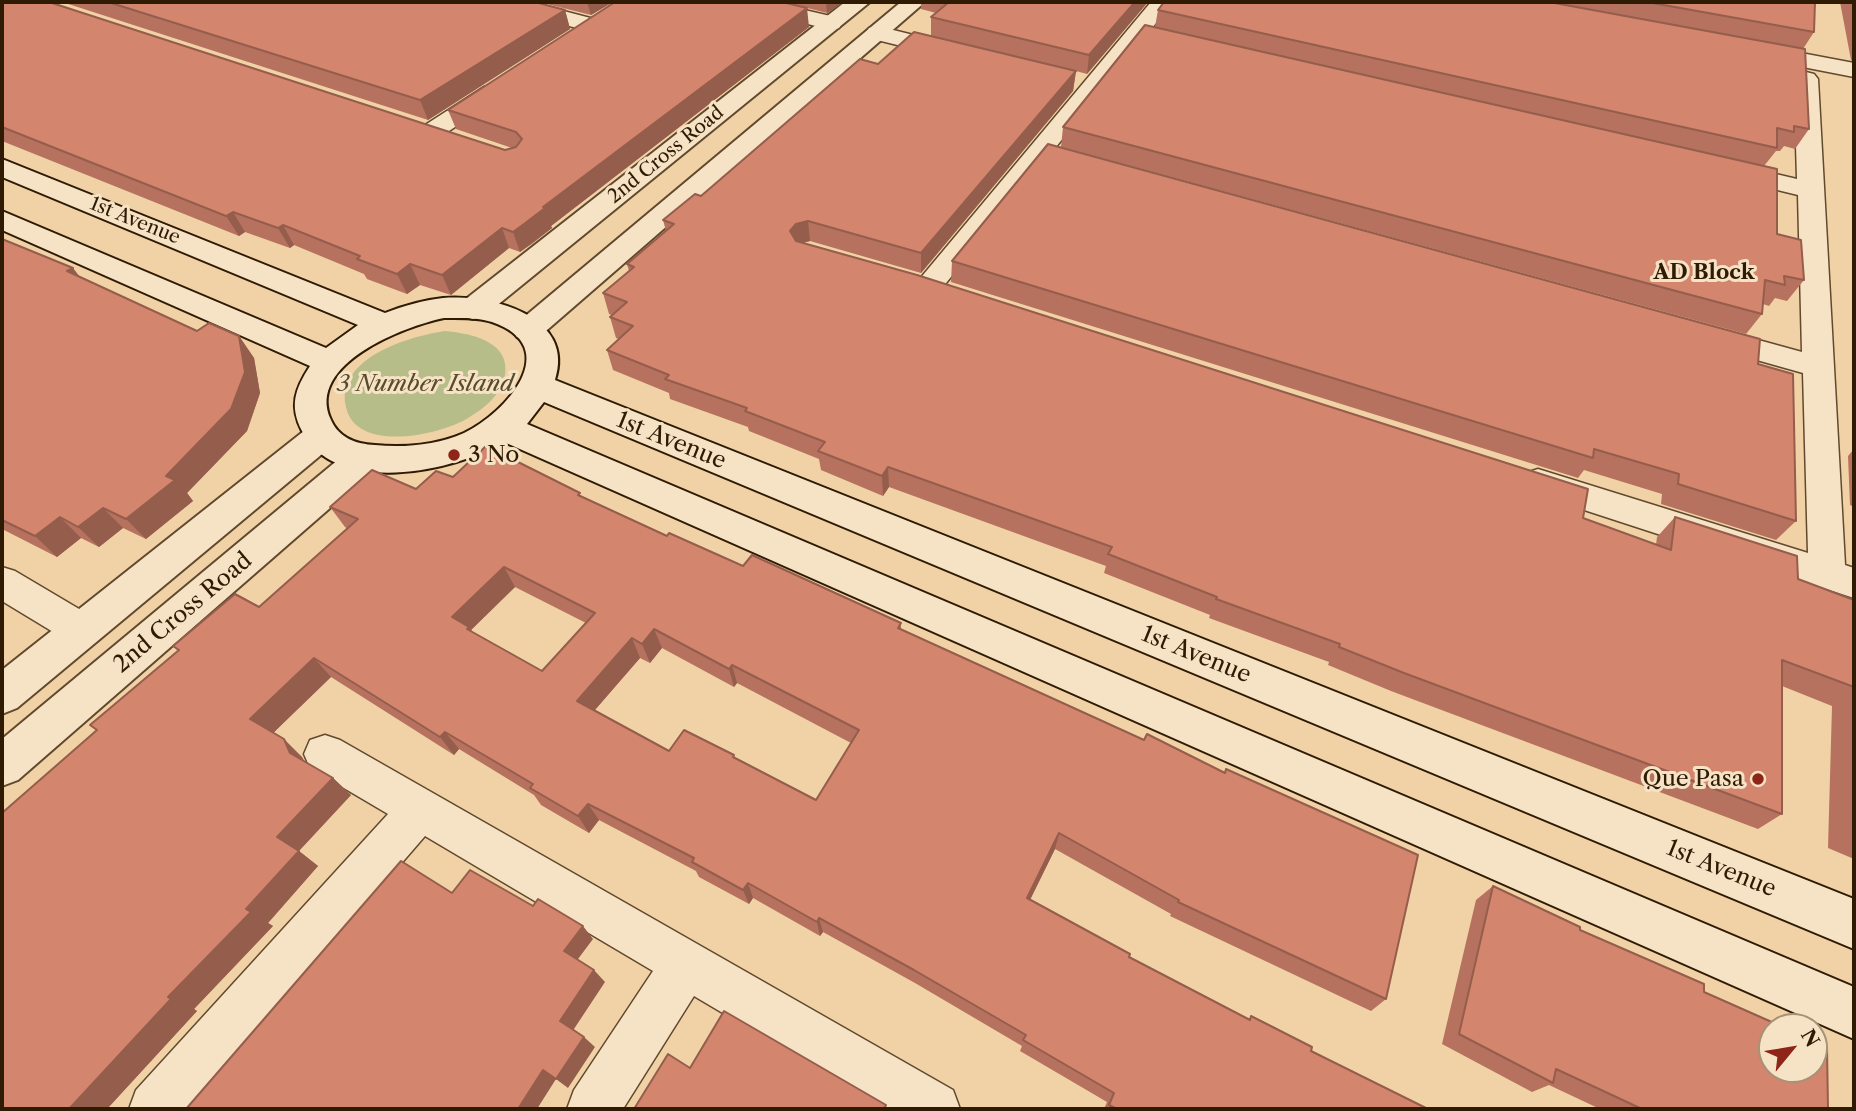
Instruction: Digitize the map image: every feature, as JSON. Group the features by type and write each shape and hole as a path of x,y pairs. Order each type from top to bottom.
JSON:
{"main road":[{"name":"2nd Cross Road","path":"474,309 859,2"},
{"path":"528,330 914,2"},
{"path":"764,77 810,92"},
{"name":"1st Avenue","path":"2,167 384,324"},
{"path":"2,213 50,187"},
{"path":"2,220 329,362"},
{"path":"474,309 514,319 528,330 542,355 542,370 537,386 523,408 501,427 459,449 410,460 364,458 339,450 321,436 312,419 310,401 316,381 329,362 345,347 384,324 434,310 474,309"},
{"name":"1st Avenue","path":"537,386 1854,924"},
{"path":"501,427 1854,1013"},
{"path":"2,695 321,436"},
{"name":"2nd Cross Road","path":"2,766 364,458"}],"street":[{"path":"506,2 603,20 571,41"},
{"path":"744,2 831,23"},
{"path":"928,287 1052,154 1092,85 1162,2"},
{"path":"877,33 972,56"},
{"path":"1135,33 1161,39"},
{"path":"1753,51 1854,70"},
{"path":"1510,472 1841,578 1819,367 1806,61"},
{"path":"431,132 512,79"},
{"path":"1065,79 1092,85"},
{"path":"404,123 454,140"},
{"path":"1702,165 1810,190"},
{"path":"1687,330 1819,367"},
{"path":"2,582 82,630"},
{"path":"325,754 934,1109"},
{"path":"155,1109 419,811"},
{"path":"593,1109 685,966"}],"green space":[{"name":"3 Number Island","path":"445,331 486,341 502,354 505,363 503,382 486,405 455,424 401,437 382,436 365,431 353,422 346,407 346,390 352,375 363,363 395,344"}],"building":[{"path":"2,2 49,2 505,150 516,147 522,139 516,132 448,110 615,2 782,2 807,8 524,224 513,232 502,228 442,275 410,264 397,274 283,225 278,228 233,212 226,216 2,127"},
{"path":"108,2 535,2 565,10 420,100"},
{"path":"949,2 1135,2 1089,55 931,17"},
{"path":"1164,2 1549,2 1805,49 1809,129 1794,126 1794,132 1777,128 1777,148 1158,10"},
{"path":"1647,2 1815,2 1814,32"},
{"path":"1145,25 1777,169 1777,234 1801,240 1804,280 1784,276 1785,285 1765,280 1762,314 1063,127"},
{"path":"914,32 1076,71 921,253 808,221 796,224 790,231 796,241 917,275 1588,489 1583,518 1671,550 1675,517 1797,556 1798,579 1854,600 1854,687 1782,660 1782,814 1404,673 1339,647 1340,644 1216,599 1217,597 1108,554 1112,547 888,467 882,476 818,451 825,442 745,411 747,408 665,379 669,375 607,350 633,326 610,317 627,302 603,293 634,267 627,264 674,224 663,220 695,194 701,196 860,59 878,64"},
{"path":"1048,144 1760,339 1758,364 1793,374 1796,521 1678,484 1679,474 1594,449 1593,458 952,261"},
{"path":"2,239 73,268 67,271 197,331 209,323 239,336 245,372 231,409 166,476 175,480 126,519 103,508 78,527 60,517 35,536 2,520"},
{"path":"486,446 580,493 578,495 667,536 669,533 743,566 752,555 901,623 898,628 1144,740 1147,734 1225,773 1226,769 1418,855 1386,999 1178,902 1179,900 1059,833 1027,898 1130,954 1129,957 1250,1020 1251,1016 1312,1047 1311,1051 1428,1109 1117,1109 1109,1105 1114,1093 1023,1040 1026,1035 914,970 819,918 817,922 748,883 743,890 692,862 694,858 588,804 578,816 530,788 533,784 445,732 440,737 314,658 250,719 284,739 290,753 333,778 277,837 299,851 246,909 251,912 168,997 171,999 69,1109 2,1109 2,813 97,730 90,725 179,650 173,646 235,594 259,607 358,519 330,507 372,470 416,489 436,471 453,477","holes":["504,567 595,613 542,671 467,629 469,627 452,617","654,629 729,669 732,665 859,730 816,800 684,730 669,751 577,701 632,638 642,644"]},
{"path":"401,861 452,893 470,870 533,906 538,899 583,926 564,951 594,970 560,1021 584,1037 556,1079 543,1070 518,1109 186,1109"},
{"path":"1493,886 1580,927 1580,930 1704,984 1704,992 1758,1016 1758,1083 1828,1083 1828,1109 1642,1109 1556,1069 1553,1083 1459,1034"},
{"path":"724,1011 886,1105 884,1109 634,1109 668,1054 690,1068"}],"place":[{"name":"3 No","path":"454,455"},
{"name":"Que Pasa","path":"1758,779"}],"district":[{"name":"AD Block","path":"1704,273"}]}
